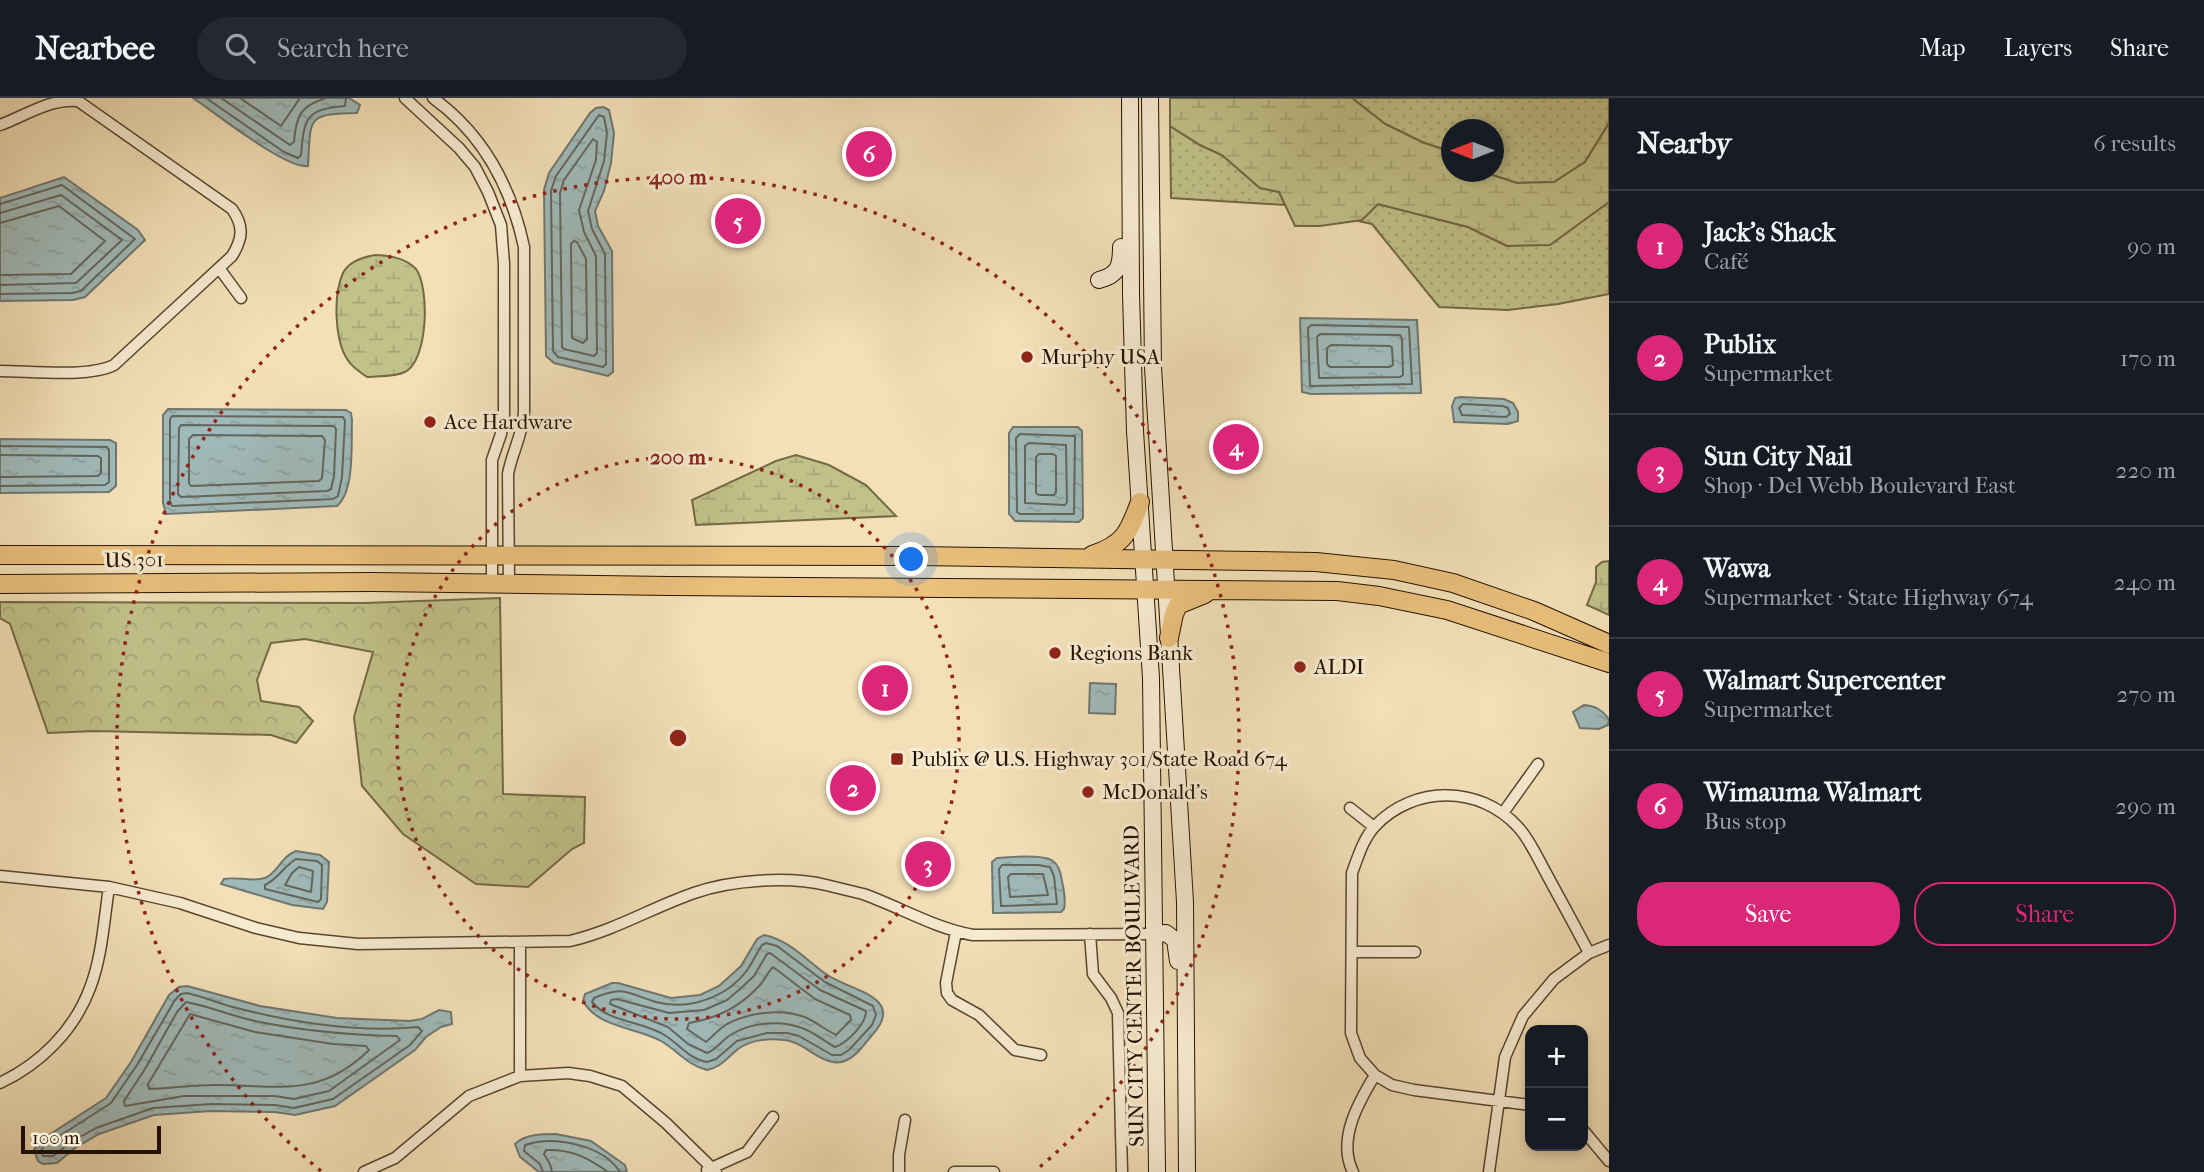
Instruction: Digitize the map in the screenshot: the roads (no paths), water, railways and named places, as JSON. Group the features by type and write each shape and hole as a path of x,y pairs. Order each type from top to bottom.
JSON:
{"main road":[{"path":"1130,98 1130,151 1124,174 1120,266 1112,275 1099,280 1121,288 1131,298"},
{"path":"1140,98 1143,209 1151,237"},
{"path":"1150,98 1153,367 1185,902 1187,1172"},
{"name":"SUN CITY CENTER BOULEVARD","path":"1130,151 1131,298 1143,561 1152,678 1157,1172"},
{"path":"1081,559 1110,550 1120,542 1130,528 1140,502"},
{"name":"US 301","path":"0,555 500,555 1316,562 1421,575 1522,606 1609,644"},
{"name":"US 301","path":"0,584 500,583 1336,591 1415,602 1504,627 1609,663"},
{"path":"1169,638 1178,605 1185,600 1220,589"},
{"path":"1155,934 1166,933 1175,940 1178,957 1179,1063 1187,1095"}],"street":[{"path":"405,98 475,167 500,225 504,264 504,414 492,460 500,583"},
{"path":"433,98 479,140 498,169 519,222 524,247 524,426 511,457 508,474 500,583"},
{"path":"0,125 54,101 78,101 232,209 240,220 242,233 232,256 114,365 103,370 0,371"},
{"path":"219,268 241,298"},
{"path":"1503,813 1538,764"},
{"path":"1525,1104 1392,1085 1375,1075 1360,1058 1351,1033 1352,873 1360,850 1374,827 1410,800 1436,795 1470,797 1503,813 1527,839 1589,953"},
{"path":"1350,808 1374,827"},
{"path":"0,876 109,887 180,903 256,928 299,938 358,944 570,941 603,933 696,892 742,883 778,880 822,884 862,894 956,932 973,935 1155,934"},
{"path":"0,1083 20,1074 50,1051 72,1023 90,988 109,887"},
{"path":"956,932 946,983 947,993 952,1000 979,1015 1015,1050 1041,1055"},
{"path":"1090,934 1093,974 1111,998 1118,1013 1122,1172"},
{"path":"520,943 520,1076"},
{"path":"1489,1172 1505,1057 1523,1016 1554,979 1589,953 1609,945"},
{"path":"1352,951 1415,952"},
{"path":"364,1172 396,1157 469,1096 520,1076 568,1073 590,1076 622,1086 666,1123 710,1170 747,1152 773,1116"},
{"path":"1353,1172 1347,1159 1350,1125 1375,1075"},
{"path":"899,1172 905,1120"},
{"path":"1588,1136 1609,1161"},
{"path":"954,1172 994,1172"}],"water":[{"path":"193,98 349,98 360,105 357,113 328,115 314,122 311,128 308,166 298,165 268,150"},
{"path":"603,107 609,110 614,133 611,163 604,191 595,211 598,226 612,251 613,372 608,376 554,363 546,356 544,190 549,173 590,113"},
{"path":"64,177 138,230 145,240 85,297 73,300 0,301 0,198"},
{"path":"1300,318 1417,320 1421,393 1302,392"},
{"path":"1455,398 1504,399 1513,403 1518,412 1518,421 1508,424 1454,422 1452,406"},
{"path":"168,409 346,410 351,413 352,420 352,453 343,499 337,506 166,514 163,503 163,415"},
{"path":"1013,427 1078,427 1082,431 1083,518 1079,522 1015,521 1009,514 1009,433"},
{"path":"0,439 110,440 116,443 116,486 109,492 0,493"},
{"path":"1090,683 1116,684 1115,714 1089,713"},
{"path":"1584,705 1601,711 1609,719 1608,725 1599,729 1580,728 1573,712"},
{"path":"296,851 320,855 329,862 327,902 323,909 292,905 221,884 224,879 265,878"},
{"path":"1034,857 1053,861 1061,875 1064,909 1061,912 993,913 992,862 997,858"},
{"path":"764,935 789,946 835,980 859,990 879,1003 883,1011 882,1021 851,1058 831,1062 792,1042 766,1040 743,1046 720,1065 707,1070 688,1061 651,1036 598,1017 583,1001 585,994 612,983 671,998 700,995 719,986 741,966 757,939"},
{"path":"187,986 260,1006 337,1018 409,1021 422,1019 439,1010 451,1012 452,1024 441,1027 426,1037 415,1050 335,1106 295,1115 211,1111 154,1115 99,1134 75,1148 57,1163 43,1164 38,1161 34,1150 38,1142 106,1098 131,1062 169,995 179,987"},
{"path":"556,1134 591,1141 625,1165 627,1172 539,1172 520,1157 515,1144 519,1141 534,1135"}],"place":[{"name":"Wimauma Walmart","path":"869,154"},
{"name":"Walmart Supercenter","path":"738,221"},
{"name":"Murphy USA","path":"1027,357"},
{"name":"Ace Hardware","path":"430,422"},
{"name":"Wawa","path":"1236,447"},
{"name":"Regions Bank","path":"1055,653"},
{"name":"ALDI","path":"1300,667"},
{"name":"Jack's Shack","path":"885,688"},
{"name":"Publix @ U.S. Highway 301/State Road 674","path":"897,759"},
{"name":"Publix","path":"853,788"},
{"name":"McDonald's","path":"1088,792"},
{"name":"Sun City Nail","path":"928,864"}]}
